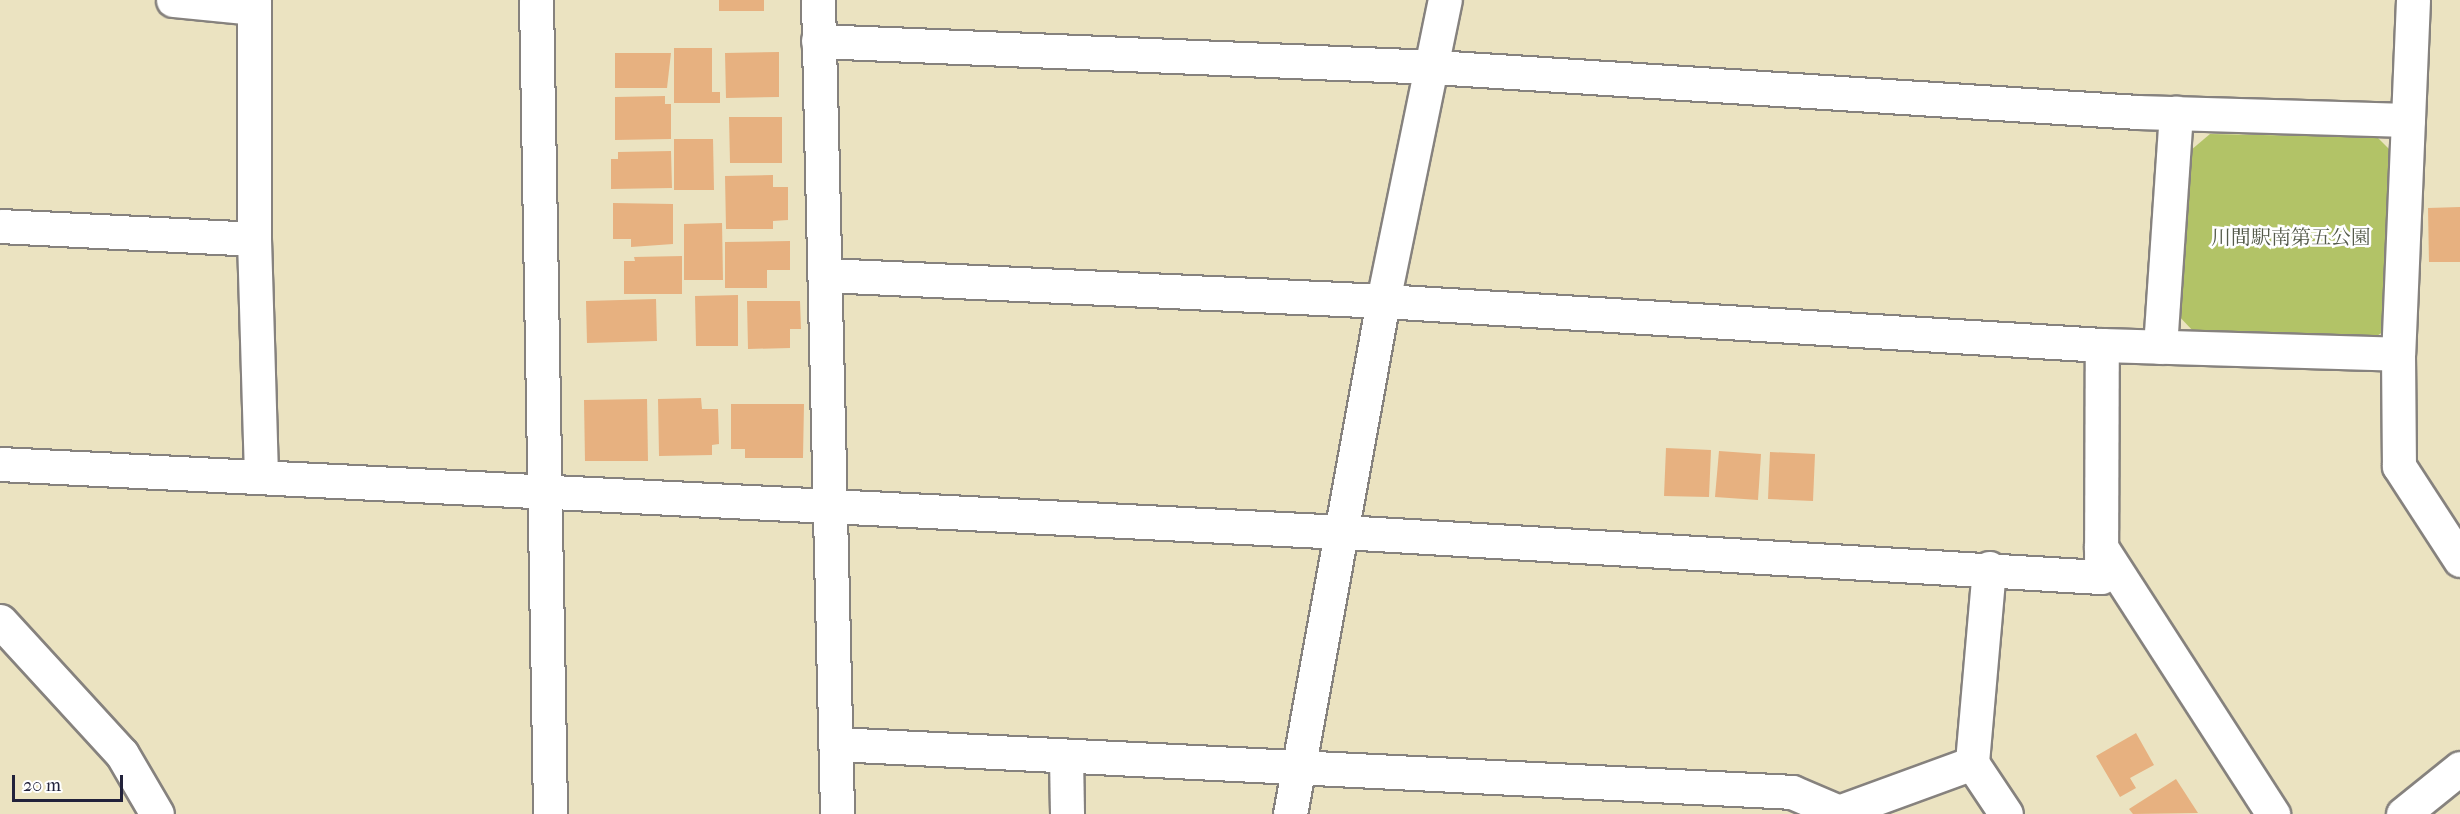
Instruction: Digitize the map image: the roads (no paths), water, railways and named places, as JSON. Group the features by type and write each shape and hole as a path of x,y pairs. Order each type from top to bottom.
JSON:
{"street":[{"path":"173,0 254,4 254,239 261,475"},
{"path":"536,0 550,814"},
{"path":"818,0 837,814"},
{"path":"1290,814 1383,301 1434,68 1445,0"},
{"path":"2413,0 2398,354 2399,466 2460,560"},
{"path":"818,41 1434,68 2175,113 2408,120"},
{"path":"2160,347 2175,113"},
{"path":"0,226 254,239"},
{"path":"826,275 1383,301 2102,345 2398,354"},
{"path":"0,464 261,475 545,492 1342,532 1989,568 2101,577 2102,345"},
{"path":"2101,547 2273,814"},
{"path":"1989,568 1972,762 2006,814"},
{"path":"0,621 122,754 157,814"},
{"path":"836,744 1298,769 1792,792 1836,813 1972,762"},
{"path":"1066,756 1067,814"},
{"path":"2403,814 2460,768"}],"park label":[{"name":"川間駅南第五公園","path":"2291,237"}]}
